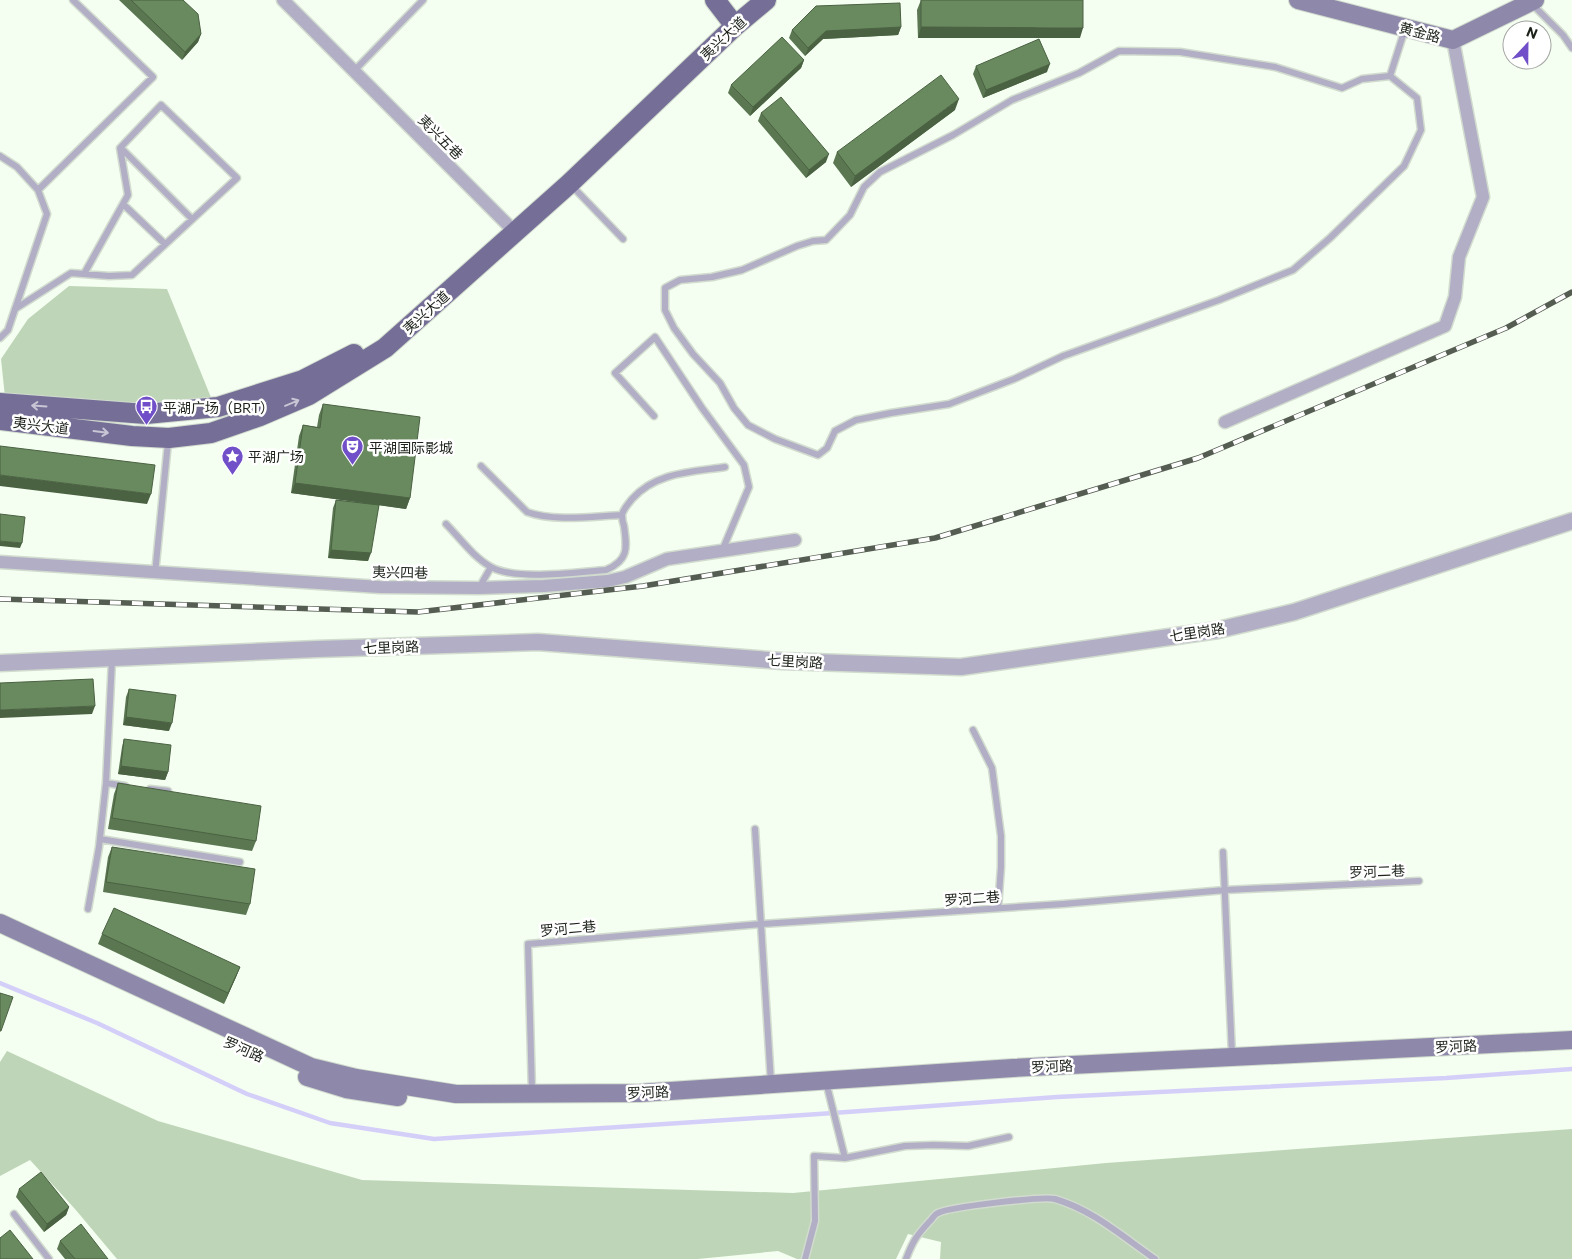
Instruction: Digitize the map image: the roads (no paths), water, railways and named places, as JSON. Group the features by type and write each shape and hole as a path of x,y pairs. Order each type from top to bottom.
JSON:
{"main road":[{"name":"夷兴大道","path":"0,403 146,414 218,407 303,380 346,359 378,339 506,224 726,14 744,0"},
{"name":"夷兴大道","path":"0,420 132,436 169,438 211,433 309,396 347,374 385,348 569,184 726,14 766,0"},
{"name":"黄金路","path":"1298,0 1453,40 1533,1"},
{"name":"罗河路","path":"0,923 311,1067 356,1078 456,1094 640,1093 1013,1068 1572,1040"},
{"name":"罗河路","path":"0,936 310,1079 346,1089 458,1106 532,1094"}],"street":[{"name":"夷兴五巷","path":"284,0 506,224"},
{"path":"1224,422 1445,326 1455,297 1459,257 1483,197 1453,40"},
{"name":"七里岗路","path":"0,663 317,649 538,642 782,661 961,667 1218,630 1294,612 1572,521"},
{"name":"夷兴四巷","path":"0,562 155,574 380,587 479,588 544,586 608,581 625,577 667,559 795,540"}],"lane":[{"path":"38,190 153,77 73,0"},
{"path":"354,71 423,0"},
{"path":"1533,1 1572,48"},
{"path":"1390,76 1405,28"},
{"path":"1119,52 1180,52 1275,67 1342,88 1362,79 1390,76 1418,98 1421,130 1404,166 1330,238 1293,270 1219,300 1063,356 1014,379 949,404 856,420 835,432 827,448 818,455 748,425 734,408 720,383 693,354 674,328 665,310 665,288 680,280 712,277 742,270 797,246 813,241 826,240 850,215 864,187 880,172 953,134 1012,100 1079,73 1119,52"},
{"path":"15,309 71,273 109,276 132,275 237,178 161,105 120,148"},
{"path":"84,274 128,194 120,148"},
{"path":"120,148 192,219"},
{"path":"0,156 17,167 38,190 47,214 8,330 0,338"},
{"path":"569,184 623,239"},
{"path":"123,204 165,244"},
{"path":"654,416 615,373 655,337 707,415 744,465 749,487 722,551"},
{"path":"155,574 169,438"},
{"path":"481,466 527,512 536,515 582,517 622,515"},
{"path":"446,524 471,550 491,567 506,573 525,575 606,570 622,560 626,551 622,515 628,504 640,490 652,483 676,474 725,468"},
{"path":"479,588 491,567"},
{"path":"88,909 100,838 106,783 112,659"},
{"path":"973,730 992,768 1001,836 998,908"},
{"path":"106,783 133,787"},
{"path":"142,788 168,791"},
{"path":"755,829 771,1084"},
{"path":"100,838 240,862"},
{"path":"1223,852 1232,1057"},
{"name":"罗河二巷","path":"532,1094 528,944 761,924 1225,890 1419,881"},
{"path":"826,1081 845,1158"},
{"path":"805,1259 815,1214 814,1156 845,1158 905,1146 968,1146 1009,1138"},
{"path":"906,1259 915,1237 938,1213 1022,1200 1053,1199 1082,1211 1113,1228 1135,1246 1156,1259"},
{"path":"14,1214 49,1259"}],"waterway":[{"path":"0,983 97,1023 247,1094 330,1123 434,1139 1057,1097 1446,1078 1572,1069"}],"railway":[{"path":"0,599 418,612 643,586 935,538 1198,458 1506,328 1572,292"}],"place":[{"name":"平湖广场（BRT）","path":"147,426"},
{"name":"平湖国际影城","path":"353,466"},
{"name":"平湖广场","path":"232,475"}]}
